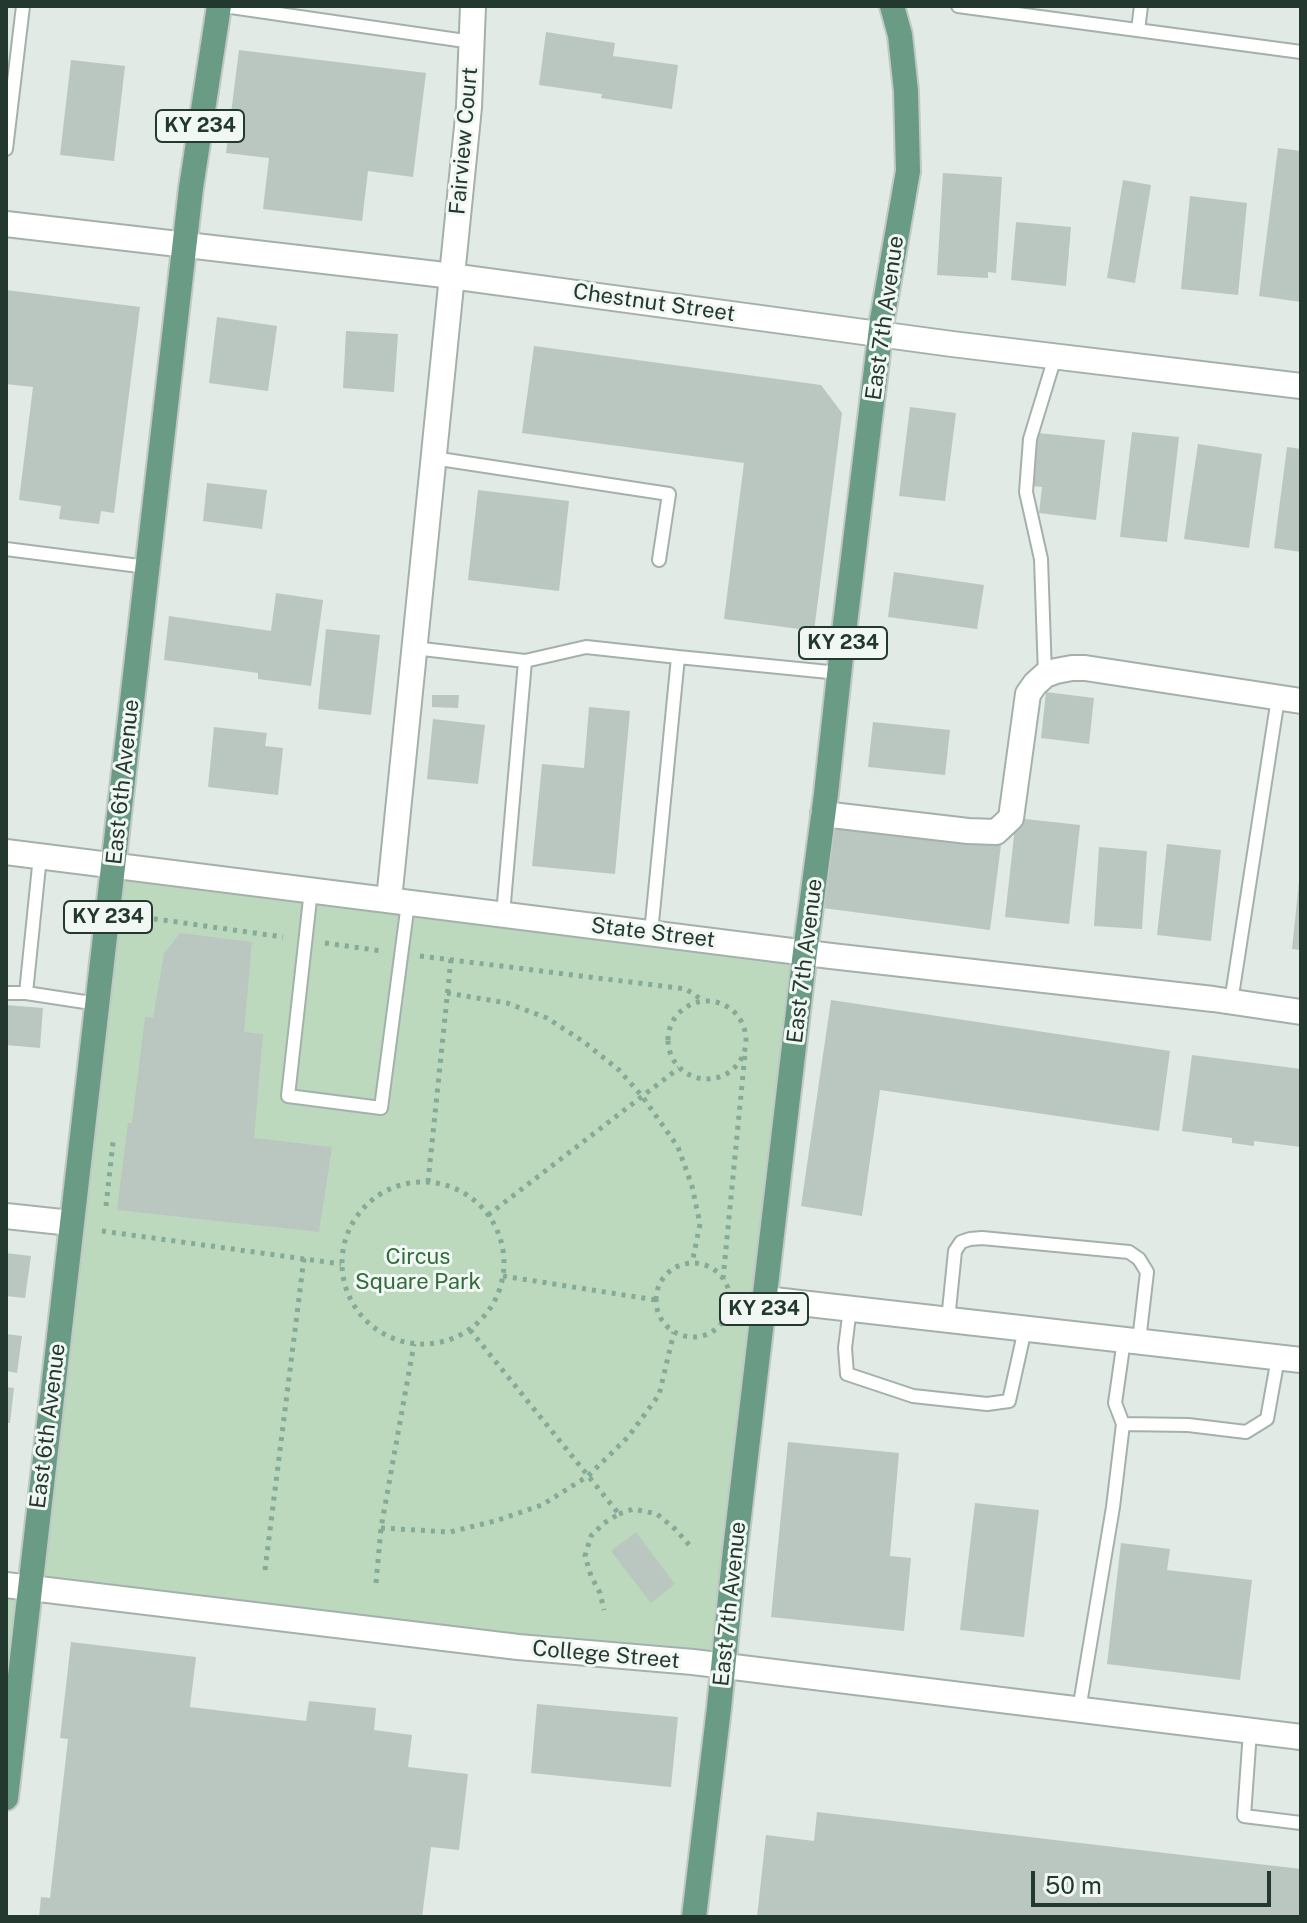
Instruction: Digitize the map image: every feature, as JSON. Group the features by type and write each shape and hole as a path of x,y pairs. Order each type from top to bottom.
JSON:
{"main road":[{"name":"East 6th Avenue","path":"6,1798 184,246 201,110 222,6"},
{"name":"East 7th Avenue","path":"694,1917 839,673 886,292 908,171 906,91 900,35 892,6"}],"street":[{"name":"Fairview Court","path":"399,902 414,648 469,107 473,6"},
{"name":"Chestnut Street","path":"6,224 451,276 1055,357 1301,386"},
{"path":"823,814 996,832 1011,818 1028,694 1045,675 1056,671 1085,668 1290,699"},
{"name":"State Street","path":"6,852 1301,1012"},
{"path":"6,1216 71,1223"},
{"path":"765,1299 1289,1359"},
{"name":"College Street","path":"6,1585 518,1647 724,1666 1301,1737"}],"lane":[{"path":"6,149 23,6"},
{"path":"222,6 472,42"},
{"path":"958,6 1301,52"},
{"path":"1138,30 1141,6"},
{"path":"1045,675 1041,559 1026,492 1030,439 1055,357"},
{"path":"433,458 669,494 659,560"},
{"path":"6,549 147,567"},
{"path":"414,648 525,661 586,647 839,673"},
{"path":"651,933 678,657"},
{"path":"503,914 525,661"},
{"path":"1231,1002 1290,699"},
{"path":"26,993 40,856"},
{"path":"311,890 288,1096 381,1108 399,902"},
{"path":"6,993 98,1004"},
{"path":"948,1320 955,1251 961,1242 970,1239 1129,1252 1139,1259 1147,1272 1115,1403 1123,1424 1113,1507 1079,1710"},
{"path":"850,1308 845,1348 847,1374 913,1396 987,1404 1009,1401 1025,1329"},
{"path":"1123,1424 1188,1425 1246,1432 1267,1419 1289,1359"},
{"path":"1250,1731 1244,1816 1301,1823"}],"path":[{"path":"428,1182 451,959"},
{"path":"447,993 507,1003 547,1018 619,1070 642,1096 678,1147 692,1186 700,1224 692,1263"},
{"path":"723,1280 747,1038 737,1014 715,1000 702,1000 679,1011 667,1033 672,1058 679,1068 691,1076 717,1078 729,1073 745,1052"},
{"path":"488,1215 679,1068"},
{"path":"428,1182 451,1187 471,1198 488,1215 498,1233 504,1254 503,1276 497,1297 486,1315 470,1330 453,1339 433,1344 414,1344 392,1338 371,1326 355,1308 345,1287 341,1264 346,1238 358,1214 377,1196 402,1185 428,1182"},
{"path":"102,1231 341,1264"},
{"path":"265,1570 304,1258"},
{"path":"692,1263 715,1271 728,1291 727,1315 720,1326 698,1337 674,1332 660,1318 656,1300 657,1288 663,1278 680,1265 692,1263"},
{"path":"503,1276 656,1300"},
{"path":"470,1330 619,1514"},
{"path":"381,1528 450,1532 495,1521 542,1505 588,1476 628,1437 659,1395 674,1332"},
{"path":"376,1583 381,1528 414,1344"},
{"path":"604,1610 585,1556 591,1536 604,1523 633,1509 657,1514 692,1548"}],"green space":[{"name":"Circus Square Park","path":"114,865 805,952 724,1666 31,1588 6,1798 6,1585 30,1588"}],"building":[{"path":"546,32 615,43 613,56 678,65 672,109 539,85"},
{"path":"239,50 426,73 413,177 368,171 362,221 263,209 269,158 226,153"},
{"path":"71,60 125,66 114,161 60,155"},
{"path":"1278,148 1301,151 1301,302 1259,296"},
{"path":"943,173 1002,177 996,273 988,272 988,278 937,275"},
{"path":"1123,180 1151,185 1135,283 1107,278"},
{"path":"1190,196 1247,203 1238,295 1181,289"},
{"path":"1016,222 1071,227 1066,286 1011,280"},
{"path":"6,290 140,307 114,513 101,511 99,524 59,519 61,506 19,500 33,387 6,384"},
{"path":"217,317 277,326 268,391 209,383"},
{"path":"346,331 398,334 394,392 343,388"},
{"path":"534,346 821,385 842,413 814,631 724,619 744,463 522,433"},
{"path":"910,407 956,413 945,501 899,496"},
{"path":"1132,432 1179,437 1167,542 1120,537"},
{"path":"1038,433 1105,440 1096,520 1039,513 1042,487 1032,486"},
{"path":"1198,444 1262,454 1249,548 1184,539"},
{"path":"1287,447 1301,449 1301,552 1274,548"},
{"path":"207,483 267,490 262,529 203,521"},
{"path":"478,490 569,501 559,591 468,580"},
{"path":"894,572 984,585 977,629 888,617"},
{"path":"276,593 323,600 311,686 258,679 258,673 164,660 169,616 271,631"},
{"path":"326,629 380,635 371,715 318,709"},
{"path":"1046,692 1094,698 1089,744 1041,738"},
{"path":"432,695 459,695 458,708 432,707"},
{"path":"589,707 630,711 615,874 532,866 542,764 584,768"},
{"path":"433,719 485,725 478,784 427,779"},
{"path":"873,722 950,730 945,775 868,767"},
{"path":"214,727 267,733 265,746 283,748 278,795 208,787"},
{"path":"1016,818 1080,825 1069,924 1005,917"},
{"path":"834,823 1001,845 990,930 823,908"},
{"path":"1167,844 1221,850 1211,941 1157,935"},
{"path":"1099,847 1147,851 1142,929 1094,926"},
{"path":"1301,882 1301,950 1292,949"},
{"path":"180,933 252,942 244,1032 263,1034 254,1138 332,1147 319,1232 117,1210 145,1017 153,1018 164,954"},
{"path":"831,1000 1170,1051 1159,1131 880,1090 862,1216 801,1206"},
{"path":"6,1005 43,1008 40,1048 6,1045"},
{"path":"1192,1055 1301,1069 1301,1147 1254,1141 1254,1146 1232,1143 1232,1138 1182,1131"},
{"path":"6,1253 31,1256 25,1298 6,1296"},
{"path":"6,1334 22,1336 17,1373 6,1371"},
{"path":"6,1387 14,1388 10,1423 6,1423"},
{"path":"788,1442 899,1453 890,1556 911,1558 904,1631 771,1617"},
{"path":"975,1503 1039,1510 1024,1637 960,1630"},
{"path":"636,1532 675,1584 651,1603 611,1551"},
{"path":"1121,1543 1170,1549 1167,1570 1252,1580 1240,1680 1107,1664"},
{"path":"71,1642 196,1657 190,1707 306,1721 309,1701 376,1708 374,1730 412,1735 408,1767 468,1774 459,1850 431,1847 422,1917 39,1917 41,1897 50,1898 68,1739 60,1738"},
{"path":"537,1704 678,1717 671,1787 531,1773"},
{"path":"817,1812 1301,1869 1301,1917 757,1917 766,1835 814,1841"}]}
